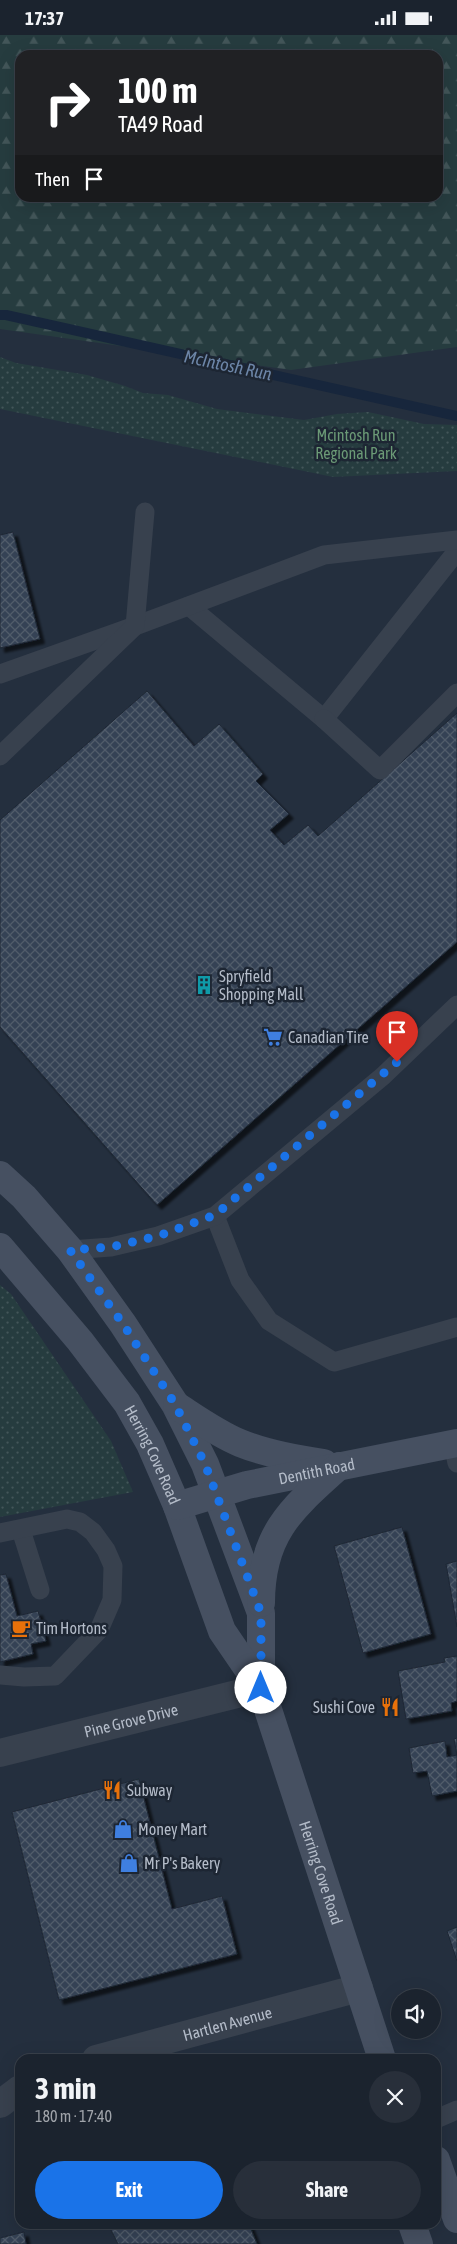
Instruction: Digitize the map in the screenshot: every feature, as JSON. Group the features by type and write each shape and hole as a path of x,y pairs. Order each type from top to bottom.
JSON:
{"main road":[{"name":"Herring Cove Road","path":"0,1175 24,1197 70,1250 123,1324 175,1404 205,1464 217,1493 261,1613 261,1688"},
{"name":"Herring Cove Road","path":"0,1247 80,1341 126,1403 150,1444 177,1506 222,1631 261,1688 380,2054"},
{"path":"175,1404 210,1428 239,1443 274,1454 340,1465"},
{"name":"Dentith Road","path":"177,1506 217,1493 340,1465 456,1450"},
{"path":"261,1613 263,1570 266,1553 280,1525 301,1500 340,1465"},
{"path":"441,2174 457,2219"},
{"path":"414,2229 419,2244"}],"street":[{"name":"Pine Grove Drive","path":"0,1753 261,1688"},
{"name":"Hartlen Avenue","path":"114,2054 359,1987"},
{"path":"0,2104 15,2093"}],"lane":[{"path":"0,756 135,626 145,512"},
{"path":"0,674 324,555 457,540"},
{"path":"324,719 457,551"},
{"path":"189,606 324,719 380,770 457,693"},
{"path":"70,1250 120,1245 158,1236 215,1215 383,1076 455,1009"},
{"path":"215,1215 240,1280 269,1321 334,1362 457,1327"},
{"path":"0,1533 67,1519 80,1522 93,1532 106,1550 113,1566 112,1600 99,1630 55,1676 24,1677 0,1675"},
{"path":"20,1529 40,1590"},
{"path":"441,2117 457,2110"}],"green space":[{"path":"0,35 457,35 457,347 291,370 0,329"},
{"name":"Mcintosh Run Regional Park","path":"0,357 16,363 87,375 143,393 168,395 217,409 304,420 337,414 368,412 424,424 457,425 457,471 333,477 0,409"},
{"path":"0,1285 11,1294 111,1441 133,1492 0,1517"}],"building":[{"path":"13,532 40,639 0,648 0,535"},
{"name":"Spryfield Shopping Mall","path":"147,691 194,746 219,724 263,774 256,781 289,814 270,830 284,845 308,825 318,836 457,713 457,942 157,1205 0,1027 0,820"},
{"path":"402,1527 431,1634 363,1653 334,1546"},
{"path":"457,1561 457,1627 446,1564"},
{"name":"Tim Hortons","path":"6,1574 17,1616 38,1611 46,1641 31,1644 33,1654 0,1662 0,1575"},
{"path":"457,1656 457,1701 451,1703 452,1711 406,1719 398,1671 445,1662 444,1658"},
{"path":"457,1738 457,1755 454,1739"},
{"path":"445,1741 447,1757 457,1755 457,1791 432,1796 427,1771 413,1773 409,1748"},
{"path":"139,1779 172,1909 222,1896 237,1954 59,2000 12,1812"},
{"path":"457,1927 457,1961 447,1931"},
{"path":"110,2229 251,2229 257,2244 118,2244"},
{"path":"24,2232 26,2244 0,2244 0,2238"}],"waterway":[{"name":"McIntosh Run","path":"0,315 457,416"}],"place":[{"name":"Spryfield Shopping Mall","path":"204,985"},
{"name":"Canadian Tire","path":"273,1037"},
{"name":"Tim Hortons","path":"21,1628"},
{"name":"Sushi Cove","path":"390,1707"},
{"name":"Subway","path":"112,1790"},
{"name":"Money Mart","path":"123,1829"},
{"name":"Mr P's Bakery","path":"129,1863"}],"route":[{"path":"261,1688 261,1613 205,1464 175,1404 123,1324 70,1250 111,1247 158,1236 215,1215 383,1076 397,1062"}]}
